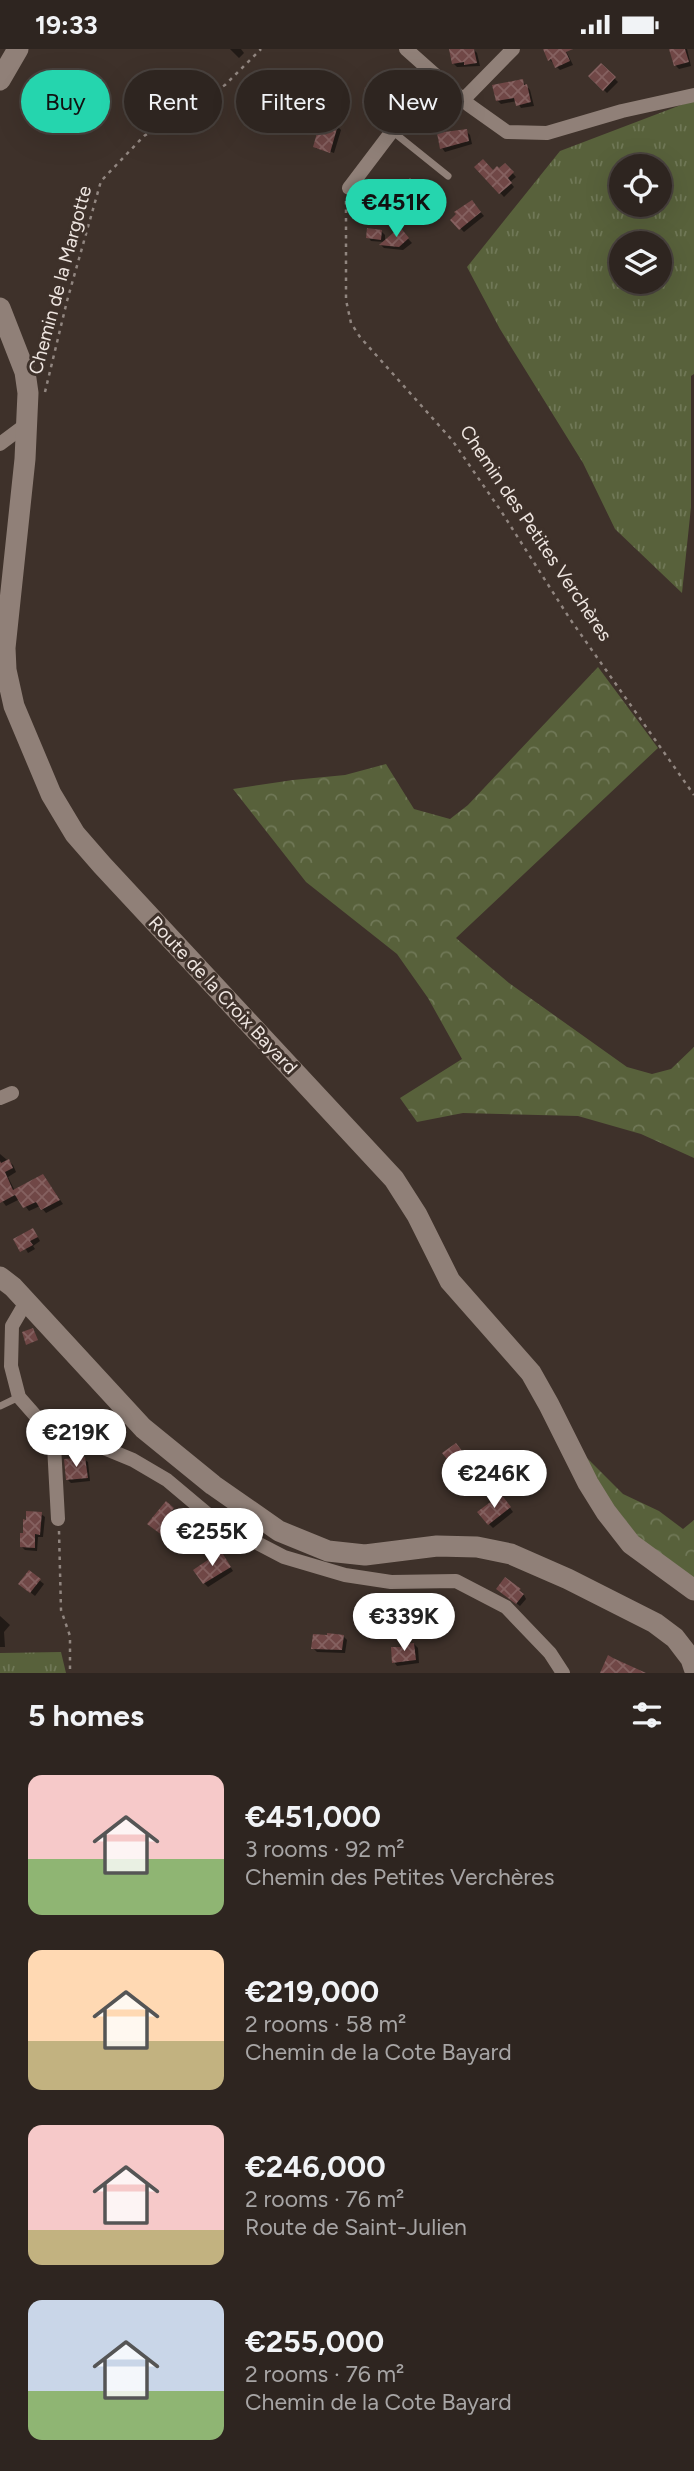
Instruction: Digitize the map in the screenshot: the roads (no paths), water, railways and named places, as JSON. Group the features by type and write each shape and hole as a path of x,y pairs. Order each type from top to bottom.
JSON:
{"main road":[{"path":"0,80 18,49"},
{"name":"Route de la Croix Bayard","path":"0,308 25,372 28,423 5,648 6,670 19,719 62,815 102,865 394,1179 417,1215 450,1281 531,1373 606,1512 631,1544 694,1590"},
{"path":"0,1277 143,1429 213,1485 279,1531 328,1551 365,1555 437,1546 477,1547 511,1554 655,1623 675,1638 691,1659 694,1668"}],"street":[{"path":"405,49 430,70"},
{"path":"513,49 463,100 507,132 547,133 622,111 694,95"},
{"path":"349,188 390,133"},
{"path":"0,444 28,423"},
{"path":"26,1302 12,1326 11,1366 19,1398 41,1422 145,1467 167,1480 217,1522 284,1557 345,1575 391,1582 456,1581 506,1607 550,1653 563,1673"},
{"path":"53,1427 58,1519"}],"lane":[{"path":"394,133 448,176"},
{"path":"0,1406 19,1398"}]}
